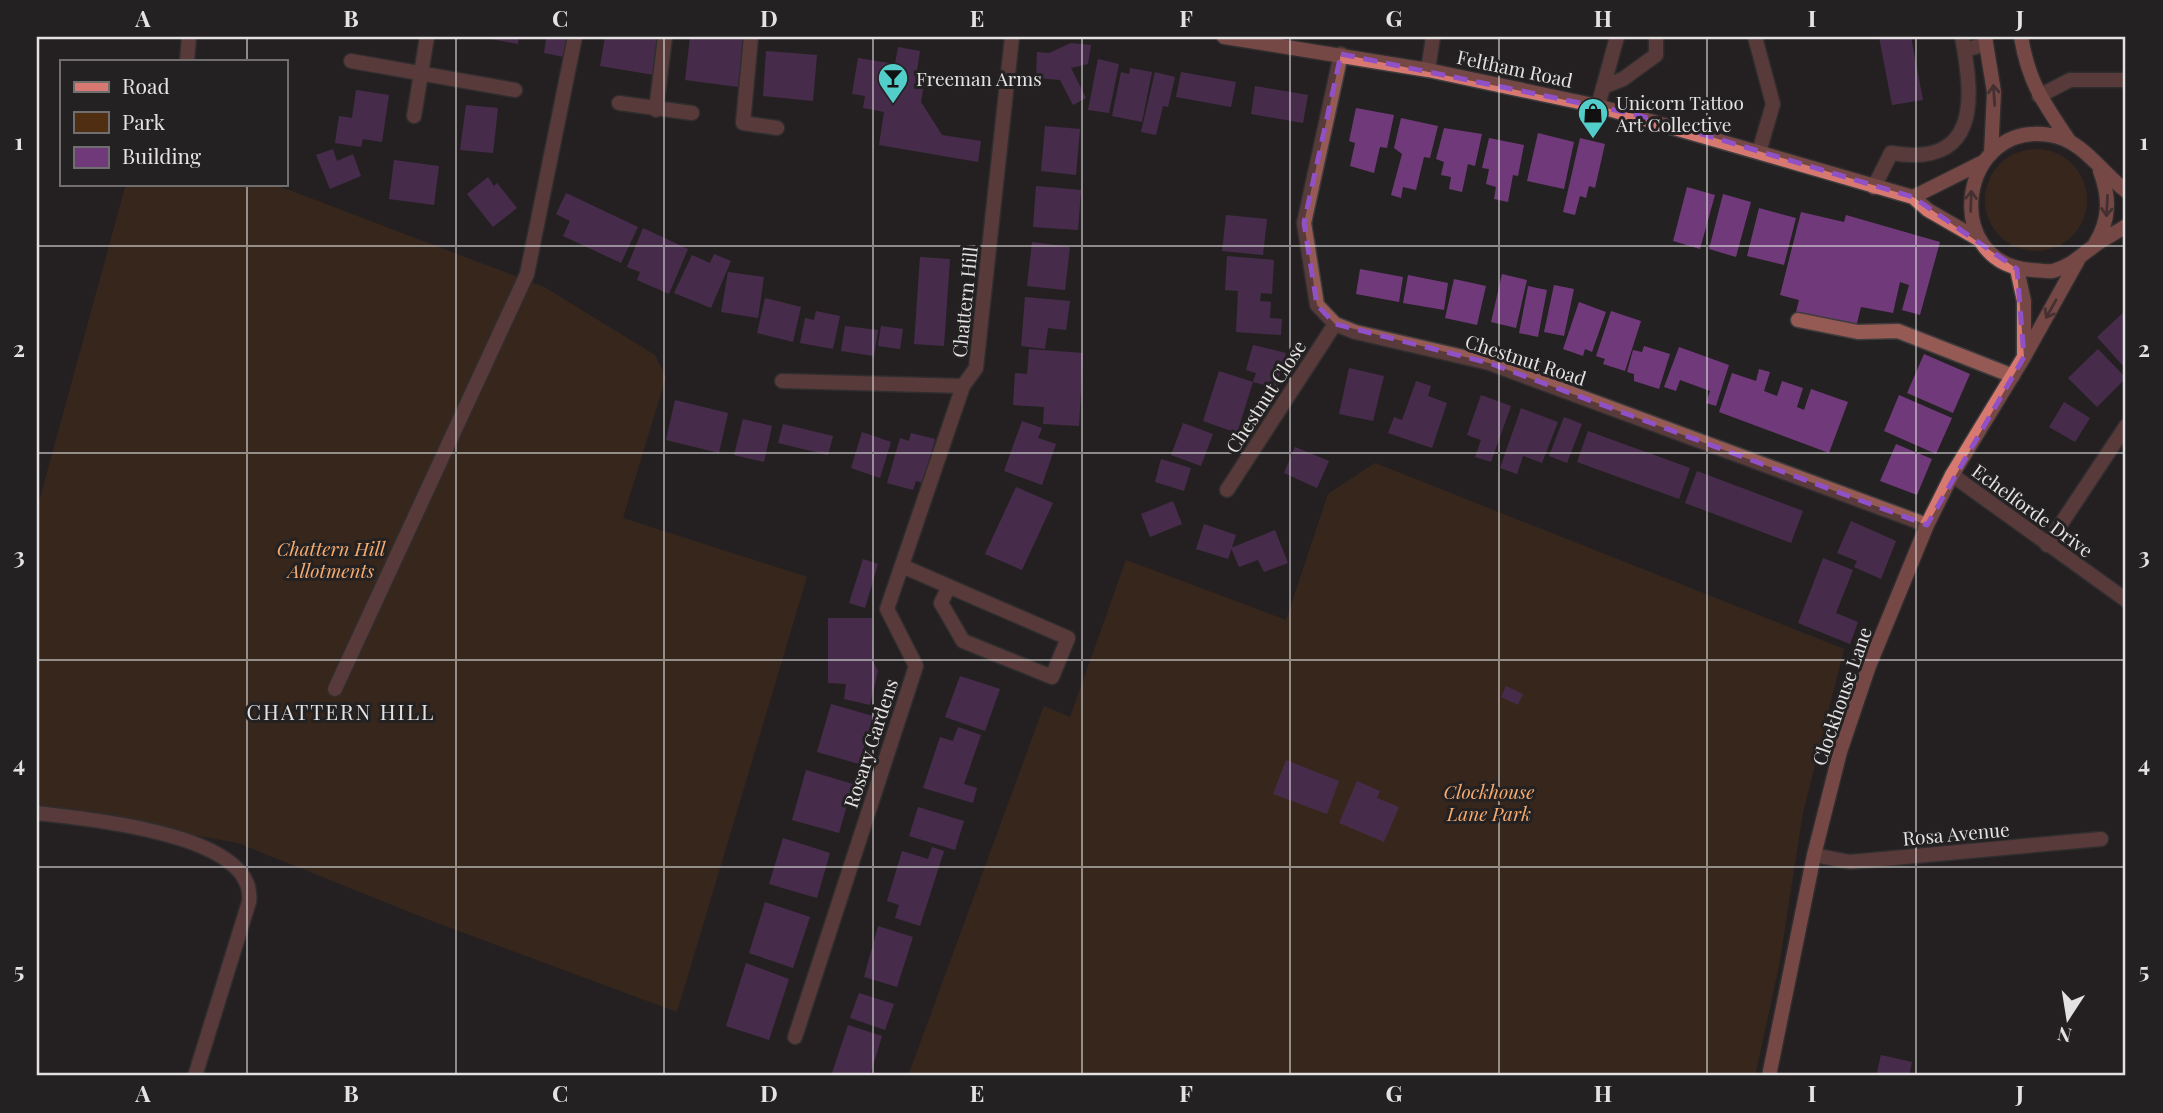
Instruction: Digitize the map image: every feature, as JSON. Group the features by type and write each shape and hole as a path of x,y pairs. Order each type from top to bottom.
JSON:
{"main road":[{"name":"Feltham Road","path":"1224,37 1428,70 1598,106 1913,198 1927,210 1980,240"},
{"path":"2022,38 2026,69 2039,96 2070,142"},
{"path":"1986,41 1994,92 1987,158 1970,197 1972,221 1980,240 1998,259 2017,269 2052,271 2078,260 2094,246 2126,226"},
{"path":"1913,198 1987,158 2019,137 2049,134 2084,150 2126,191"},
{"path":"2094,246 2108,212 2107,190 2098,166"},
{"name":"Clockhouse Lane","path":"1769,1076 1814,855 1840,752 1865,676 1927,525 1952,475 2013,376 2078,260"},
{"path":"2017,269 2024,301 2024,357"}],"street":[{"path":"186,37 187,60"},
{"path":"414,116 427,37"},
{"path":"335,690 527,274 575,37"},
{"path":"656,110 665,37"},
{"path":"751,37 743,123 777,128"},
{"name":"Chattern Hill","path":"782,381 963,386 976,368 1012,37"},
{"path":"1428,70 1433,37"},
{"path":"1598,106 1617,37"},
{"path":"1603,87 1622,79 1656,55 1656,37"},
{"path":"1755,37 1773,104 1759,152"},
{"path":"1874,187 1891,153 1917,157 1944,151 1961,131 1971,100 1963,43 1986,41"},
{"path":"1335,324 1317,305 1304,223 1341,54"},
{"path":"351,61 515,90"},
{"path":"2039,96 2070,80 2126,80"},
{"path":"620,103 692,113"},
{"path":"1798,320 1858,332 1898,331 2013,376"},
{"name":"Chestnut Close","path":"1227,490 1335,324"},
{"name":"Chestnut Road","path":"1335,324 1355,332 1489,363 1927,525"},
{"name":"Rosary Gardens","path":"795,1037 916,666 887,609 963,386"},
{"path":"2047,545 2126,426"},
{"name":"Echelforde Drive","path":"1952,475 2126,600"},
{"path":"902,566 949,586 1068,638 1052,677 964,641 942,603 949,586"},
{"path":"37,813 197,843 224,856 242,873 250,890 249,902 195,1076"},
{"name":"Rosa Avenue","path":"1814,855 1850,862 2101,839"}],"highlighted area":[{"path":"1341,54 1634,114 1913,197 2017,269 2024,357 1927,525 1489,363 1335,324 1317,305 1304,223"}],"green space":[{"path":"2026,149 2046,149 2065,157 2079,171 2087,190 2084,220 2065,243 2046,251 2026,251 2007,243 1993,229 1985,210 1985,190 1993,171 2007,157"},
{"name":"Chattern Hill Allotments","path":"125,186 278,186 544,287 655,355 666,377 623,518 807,577 677,1012 432,921 238,843 37,807 37,509"},
{"name":"Clockhouse Lane Park","path":"1375,463 1844,649 1803,812 1779,966 1755,1076 908,1076 1044,706 1070,717 1126,560 1286,620 1328,494"}],"building":[{"path":"479,37 519,37 518,44"},
{"path":"540,37 567,37 564,57 544,53 546,39"},
{"path":"605,37 660,37 654,75 600,66"},
{"path":"690,37 744,39 738,87 685,80"},
{"path":"1879,37 1911,37 1923,100 1892,105"},
{"path":"1071,43 1091,45 1088,64 1071,68 1086,98 1073,105 1060,80 1036,78 1037,52 1049,53"},
{"name":"Freeman Arms","path":"898,47 920,51 916,77 925,79 921,102 942,135 981,141 978,162 879,145 884,112 863,108 865,96 852,94 858,58 895,64"},
{"path":"766,51 817,55 813,101 763,96"},
{"path":"1098,59 1119,64 1109,113 1088,110"},
{"path":"1130,68 1152,72 1142,122 1112,116 1121,72 1129,74"},
{"path":"1155,72 1175,77 1168,107 1163,106 1156,135 1141,132"},
{"path":"1181,72 1236,82 1231,107 1176,97"},
{"path":"1255,86 1308,95 1303,123 1251,114"},
{"path":"356,90 389,95 382,142 363,139 361,147 335,143 339,116 352,118"},
{"path":"466,105 498,108 493,153 460,150"},
{"path":"1356,108 1394,115 1387,148 1380,147 1374,173 1350,166 1355,143 1349,141"},
{"path":"1401,118 1438,126 1430,158 1424,157 1416,190 1403,187 1401,198 1391,195 1402,154 1394,148"},
{"path":"1045,126 1080,129 1076,175 1041,171"},
{"path":"1444,128 1482,134 1475,166 1468,164 1462,192 1449,189 1451,177 1441,175 1444,162 1436,159"},
{"path":"1538,133 1574,142 1564,189 1527,181"},
{"path":"1489,138 1524,145 1518,176 1513,175 1508,202 1494,199 1496,187 1486,184 1489,169 1482,168"},
{"path":"1580,138 1605,144 1595,188 1589,186 1586,198 1580,196 1575,215 1563,212"},
{"path":"333,149 337,161 353,154 361,176 330,189 316,155"},
{"path":"394,160 439,166 434,205 389,199"},
{"path":"488,177 494,186 497,183 517,208 493,227 467,194"},
{"path":"1036,186 1081,190 1078,230 1033,227"},
{"path":"1687,187 1715,195 1700,249 1673,241"},
{"path":"566,193 638,227 621,263 563,236 570,221 556,214"},
{"path":"1723,194 1751,202 1736,257 1709,249"},
{"path":"1759,208 1796,218 1784,265 1747,256"},
{"path":"1801,212 1844,222 1846,215 1940,242 1920,315 1902,310 1909,285 1900,282 1893,313 1861,307 1855,331 1795,316 1799,300 1780,295"},
{"path":"1226,215 1267,219 1263,255 1222,251"},
{"path":"643,228 688,249 669,294 637,280 640,272 627,267"},
{"path":"1032,242 1070,247 1065,290 1027,286"},
{"path":"714,254 731,261 711,308 674,293 692,255 710,263"},
{"path":"1227,256 1274,260 1272,294 1261,293 1260,301 1271,302 1270,318 1282,319 1281,335 1236,332 1238,291 1225,290"},
{"path":"920,257 950,259 944,346 914,344"},
{"path":"1360,269 1403,277 1399,302 1356,294"},
{"path":"728,272 764,277 758,318 721,312"},
{"path":"1502,274 1527,280 1516,328 1491,322"},
{"path":"1408,275 1448,283 1444,310 1403,303"},
{"path":"1454,279 1486,286 1477,325 1445,318"},
{"path":"1554,285 1574,289 1564,336 1544,332"},
{"path":"1528,286 1547,290 1538,337 1519,333"},
{"path":"1025,297 1070,301 1066,330 1048,328 1045,349 1021,346"},
{"path":"765,298 801,307 793,342 757,333"},
{"path":"1579,302 1606,312 1592,352 1585,349 1583,356 1563,349"},
{"path":"2126,310 2126,366 2125,368 2097,337"},
{"path":"816,311 840,316 833,349 800,343 805,318 814,320"},
{"path":"1611,311 1641,321 1625,371 1603,364 1605,359 1596,356"},
{"path":"845,326 878,330 874,356 841,351"},
{"path":"881,326 903,329 900,349 878,346"},
{"path":"1253,345 1286,353 1276,388 1253,382 1256,373 1246,370"},
{"path":"1644,346 1670,354 1659,389 1634,381 1634,374 1627,372 1633,350 1642,352"},
{"path":"1679,347 1729,365 1716,406 1706,403 1710,391 1680,380 1676,391 1664,387"},
{"path":"1029,349 1083,353 1079,426 1043,424 1044,407 1013,405 1015,373 1027,374"},
{"path":"2098,349 2126,378 2097,407 2068,378"},
{"path":"1924,354 1970,374 1953,413 1907,393"},
{"path":"1349,368 1384,376 1373,421 1339,414"},
{"path":"1759,369 1770,372 1764,391 1777,396 1782,381 1803,388 1797,407 1804,410 1811,389 1848,402 1829,453 1719,412 1732,373 1756,381"},
{"path":"1219,371 1253,382 1237,433 1203,421"},
{"path":"1416,381 1431,386 1428,396 1447,403 1432,448 1388,433 1394,417 1402,420"},
{"path":"1481,395 1511,406 1491,462 1475,457 1481,440 1467,435"},
{"path":"1899,395 1952,418 1936,454 1884,431"},
{"path":"675,400 728,413 719,453 666,440"},
{"path":"2064,402 2090,418 2075,442 2049,427"},
{"path":"1521,408 1558,422 1542,463 1523,456 1517,474 1500,468"},
{"path":"1564,417 1582,424 1567,463 1549,456"},
{"path":"743,419 772,426 764,462 734,455"},
{"path":"1022,421 1042,428 1038,438 1056,444 1042,485 1004,471"},
{"path":"1183,423 1213,434 1201,466 1171,455"},
{"path":"783,424 833,436 828,455 778,443"},
{"path":"1588,431 1690,468 1679,499 1577,462"},
{"path":"862,432 891,442 880,478 851,468"},
{"path":"911,433 935,439 923,483 916,481 913,490 887,483 900,438 909,441"},
{"path":"1896,444 1932,459 1917,495 1880,481"},
{"path":"1295,447 1329,461 1317,488 1284,473"},
{"path":"1161,459 1191,468 1184,491 1155,482"},
{"path":"1697,471 1803,511 1791,543 1685,503"},
{"path":"1016,487 1053,503 1022,570 985,554"},
{"path":"1173,501 1182,524 1150,537 1141,514"},
{"path":"1851,521 1896,541 1881,579 1854,567 1857,561 1837,553"},
{"path":"1204,524 1236,535 1228,559 1196,549"},
{"path":"1275,530 1288,563 1264,572 1258,560 1239,567 1231,548"},
{"path":"1823,558 1853,570 1836,613 1858,622 1850,644 1798,623"},
{"path":"863,559 878,564 865,608 849,603"},
{"path":"828,618 872,618 873,661 878,671 870,705 844,699 846,684 828,683"},
{"path":"960,676 1000,689 985,731 945,717"},
{"path":"1506,686 1523,694 1518,705 1501,697"},
{"path":"831,704 873,716 859,764 817,752"},
{"path":"958,727 981,735 964,784 977,788 973,803 923,788 940,737 953,741"},
{"path":"1286,760 1339,781 1327,814 1273,794"},
{"path":"806,770 853,784 839,833 792,820"},
{"path":"1357,781 1380,791 1377,798 1399,807 1384,842 1339,823"},
{"path":"918,807 964,821 955,850 909,836"},
{"path":"783,838 830,853 817,898 769,884"},
{"path":"932,847 944,851 920,926 895,918 899,905 887,901 902,851 928,859"},
{"path":"765,902 810,917 793,968 749,953"},
{"path":"878,926 913,937 897,987 864,977"},
{"path":"746,963 789,979 769,1040 726,1026"},
{"path":"859,993 894,1004 885,1030 850,1018"},
{"path":"848,1025 882,1036 870,1076 831,1076"},
{"path":"1881,1055 1912,1062 1909,1076 1876,1076"}],"place":[{"name":"Freeman Arms","path":"893,105"},
{"name":"Unicorn Tattoo Art Collective","path":"1593,140"}],"district":[{"name":"CHATTERN HILL","path":"341,711"}]}
